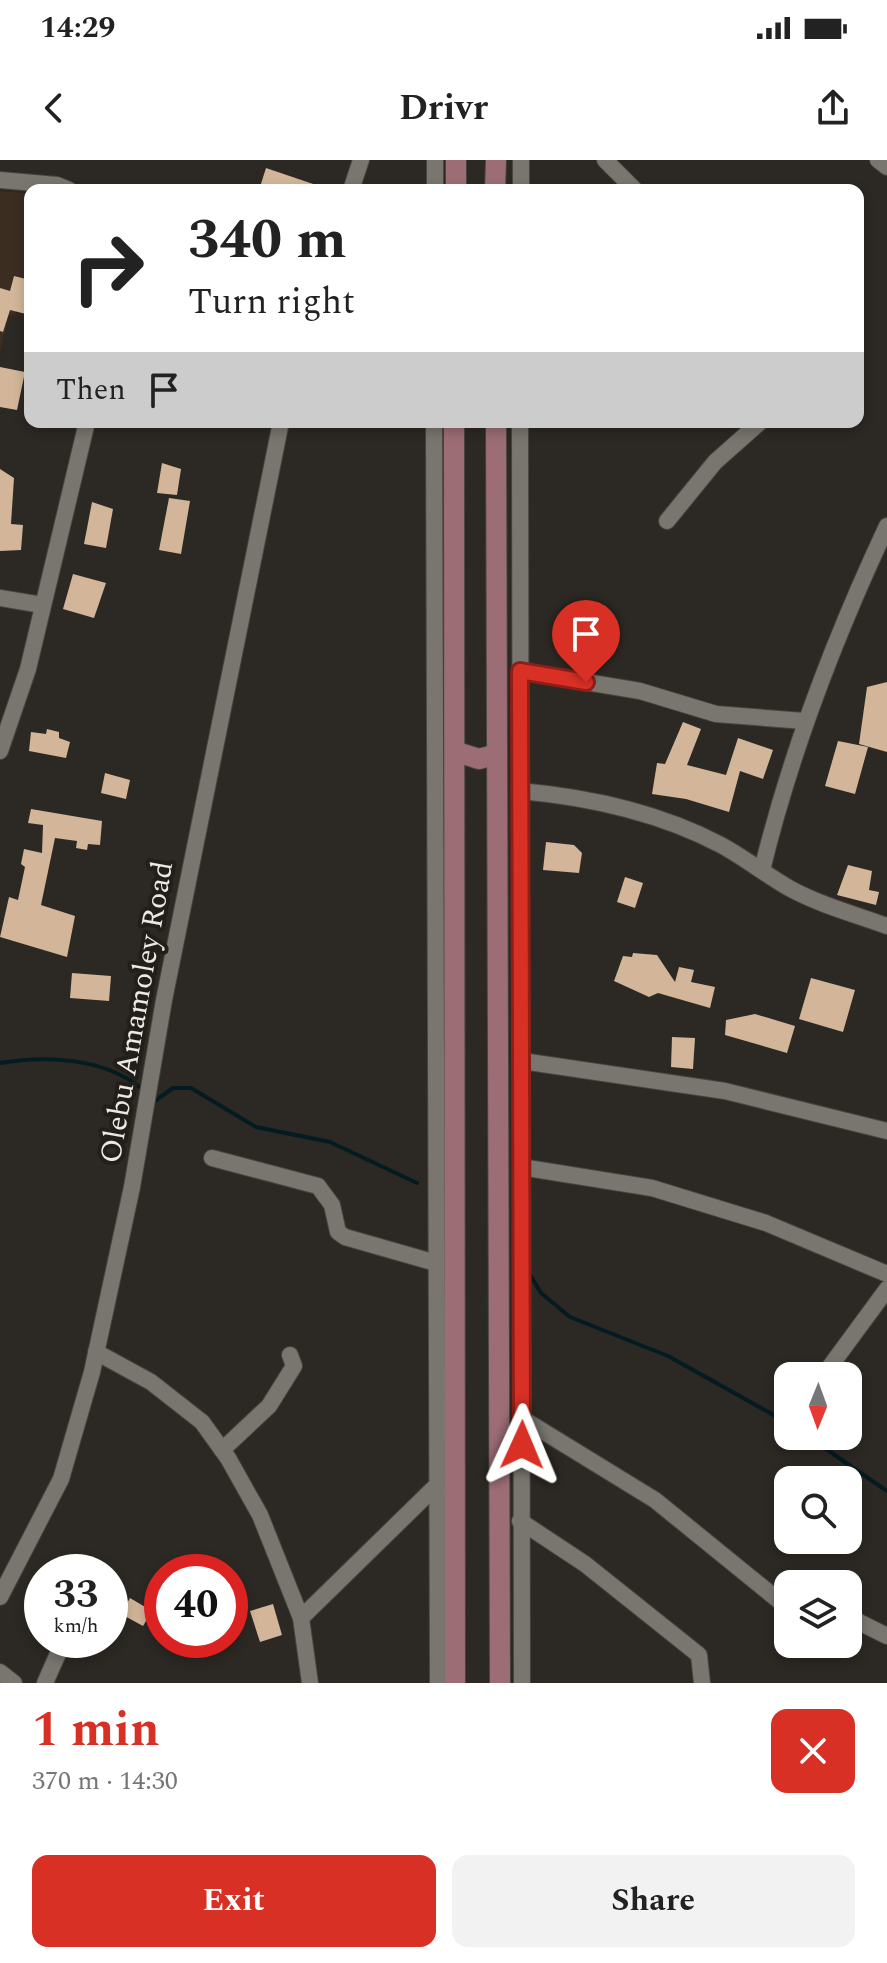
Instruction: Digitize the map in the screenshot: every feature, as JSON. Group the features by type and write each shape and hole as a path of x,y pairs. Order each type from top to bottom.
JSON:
{"main road":[{"path":"456,160 456,184"},
{"path":"495,184 496,160"},
{"path":"454,428 457,752 455,1683"},
{"path":"496,428 500,1683"},
{"path":"457,752 479,759 497,754"}],"street":[{"path":"353,184 361,160"},
{"path":"435,160 435,184"},
{"path":"521,160 521,184"},
{"path":"878,160 887,167"},
{"path":"616,164 631,184"},
{"path":"0,180 46,184"},
{"path":"0,751 28,669 86,428"},
{"name":"Olebu Amamoley Road","path":"0,1597 61,1479 78,1428 132,1187 170,969 280,428"},
{"path":"434,428 438,1683"},
{"path":"520,428 522,1683"},
{"path":"667,521 715,462 753,428"},
{"path":"762,870 804,721 826,674 852,601 887,526"},
{"path":"0,598 42,605"},
{"path":"520,671 640,691 716,714 804,721"},
{"path":"520,791 620,807 709,840 814,900 887,926"},
{"path":"522,1061 725,1091 887,1131"},
{"path":"212,1158 312,1183 327,1195 338,1232 345,1237 436,1263"},
{"path":"521,1167 652,1188 766,1223 887,1274"},
{"path":"833,1362 887,1289"},
{"path":"96,1352 151,1382 202,1422 222,1450 260,1515 301,1618 310,1683"},
{"path":"222,1450 285,1385 294,1366 290,1355"},
{"path":"523,1419 655,1500 774,1597"},
{"path":"301,1618 437,1485"},
{"path":"520,1521 585,1564 699,1655 702,1683"},
{"path":"862,1624 887,1636"},
{"path":"45,1683 56,1658"},
{"path":"0,1672 14,1683"}],"shaded area":[{"path":"0,191 24,193 24,281 15,316 9,315 0,354"}],"building":[{"path":"266,168 313,184 261,184"},
{"path":"14,276 24,278 24,314 10,310 3,332 0,331 0,288 10,291"},
{"path":"0,367 24,372 17,410 0,407"},
{"path":"162,463 181,469 177,495 157,493"},
{"path":"0,469 14,478 11,524 23,525 21,550 0,551"},
{"path":"169,498 190,501 181,554 159,550"},
{"path":"92,502 113,509 106,548 84,544"},
{"path":"73,574 106,583 94,618 63,609"},
{"path":"887,682 887,752 859,744 867,687"},
{"path":"683,722 701,729 687,765 726,775 738,738 773,750 763,779 740,771 729,812 686,799 652,794 657,763 665,764"},
{"path":"47,729 59,732 59,738 70,742 66,758 29,751 31,732 46,734"},
{"path":"838,741 868,747 855,794 825,786"},
{"path":"105,773 130,780 126,799 101,793"},
{"path":"31,809 102,821 100,845 88,844 87,850 76,848 77,841 55,838 41,905 75,916 67,957 0,937 9,897 18,900 25,867 21,864 24,849 42,853 43,825 28,823"},
{"path":"546,842 574,845 582,853 579,873 543,870"},
{"path":"848,865 872,871 869,890 879,892 876,905 837,895"},
{"path":"625,877 643,883 635,908 617,902"},
{"path":"633,953 657,955 675,982 679,967 694,970 691,982 715,987 710,1008 658,993 649,997 614,981 623,956 632,957"},
{"path":"72,973 111,976 109,1001 70,998"},
{"path":"811,978 855,990 843,1032 799,1019"},
{"path":"755,1014 795,1026 787,1053 725,1035 726,1020"},
{"path":"672,1037 695,1038 693,1069 671,1067"},
{"path":"130,1598 144,1606 143,1626 128,1618"},
{"path":"273,1604 282,1635 260,1642 250,1611"}],"waterway":[{"path":"0,1063 36,1059 74,1061 111,1071 142,1089"},
{"path":"152,1103 173,1088 191,1088 256,1127 330,1142 417,1183"},
{"path":"527,1270 541,1293 570,1317 668,1356 774,1415"},
{"path":"827,1450 887,1491"}],"route":[{"path":"522,1445 520,671 586,682"}]}
